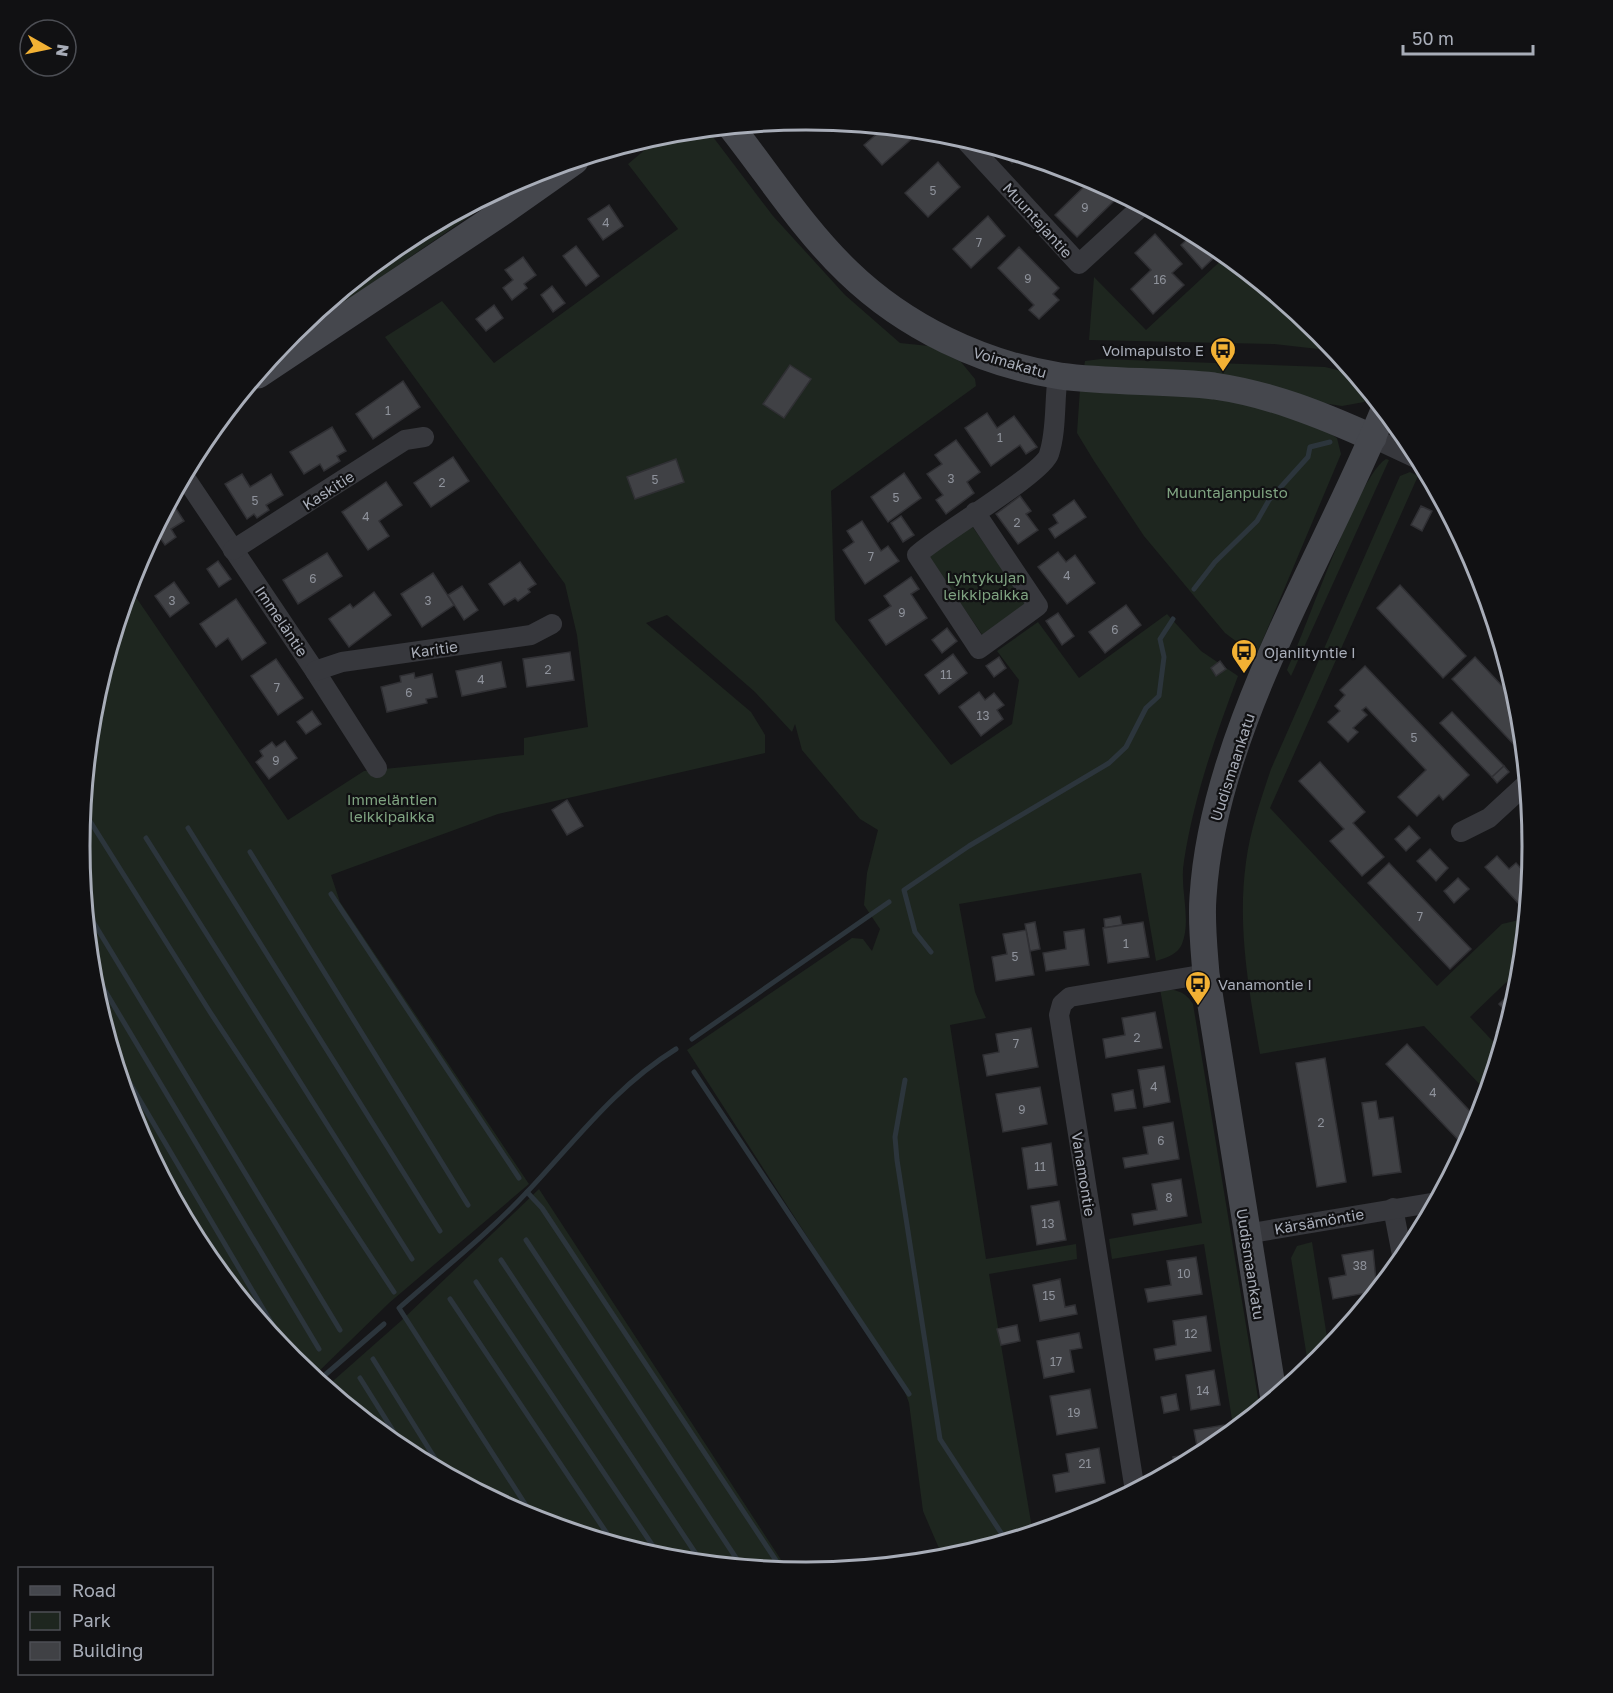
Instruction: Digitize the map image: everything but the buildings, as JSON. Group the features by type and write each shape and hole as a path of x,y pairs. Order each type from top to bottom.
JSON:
{"street":[{"name":"Voimakatu","path":"736,134 819,241 871,292 919,325 964,348 1000,362 1058,375 1185,383 1238,390 1294,405 1373,438"},
{"name":"Muuntajantie","path":"974,150 1079,264 1136,211"},
{"path":"282,359 504,212 553,177"},
{"path":"975,512 1038,606 979,649 917,557 918,553 975,512 1032,473 1048,458 1058,375"},
{"name":"Uudismaankatu","path":"1273,1390 1206,974 1203,897 1209,843 1223,785 1265,671 1381,418"},
{"name":"Kaskitie","path":"233,550 405,440 424,437"},
{"path":"1373,438 1405,453"},
{"name":"Immeläntie","path":"189,483 377,768"},
{"name":"Karitie","path":"315,671 342,662 531,635 552,624"},
{"path":"1461,832 1490,818 1520,790"},
{"name":"Vanamontie","path":"1134,1483 1059,1014 1062,1004 1070,997 1206,974"},
{"name":"Kärsämöntie","path":"1246,1234 1428,1203"},
{"path":"1393,1208 1401,1247"}],"green space":[{"name":"Immeläntien leikkipaikka","path":"712,136 773,216 845,295 900,343 929,346 961,362 975,379 976,386 831,491 835,620 951,765 1012,724 1019,680 997,651 1038,622 1079,678 1167,614 1201,651 1238,676 1213,744 1193,814 1183,871 1185,934 1182,944 1175,953 1156,961 1141,873 959,904 975,992 986,1018 950,1025 986,1259 1076,1244 1077,1259 989,1274 1032,1527 992,1539 940,1550 923,1511 909,1403 902,1384 687,1050 852,938 863,939 872,951 880,929 864,905 867,873 878,830 860,819 802,750 795,724 792,732 755,692 667,615 646,623 751,712 765,735 765,753 498,814 331,875 340,902 529,1184 389,1303 319,1371 268,1319 238,1283 186,1205 145,1121 114,1032 96,940 90,846 92,800 96,753 104,707 114,661 136,597 288,820 364,771 524,755 524,738 588,727 577,635 565,584 385,337 442,301 494,363 678,229 628,164 647,148"},
{"path":"479,210 329,313 370,278 408,251"},
{"path":"1220,262 1279,308 1322,349 1274,344 1089,340 1094,277 1146,330"},
{"path":"1101,359 1325,367 1342,371 1366,399 1364,402 1342,406 1084,367 1085,361"},
{"name":"Muuntajanpuisto","path":"1080,389 1178,394 1248,404 1281,412 1311,423 1337,438 1341,454 1256,656 1225,633 1144,536 1094,461 1077,433"},
{"path":"1386,459 1389,460 1291,676 1287,670 1347,523 1374,471"},
{"path":"1410,472 1418,476 1270,808 1437,986 1502,924 1519,920 1510,978 1470,1017 1495,1044 1481,1086 1424,1026 1260,1054 1248,983 1243,911 1248,850 1253,826 1271,769 1400,476"},
{"name":"Lyhtykujan leikkipaikka","path":"972,526 1027,604 983,636 927,555"},
{"path":"1160,989 1179,992 1187,996 1193,1004 1259,1402 1232,1422 1204,1244 1112,1259 1109,1239 1202,1223"},
{"path":"539,1189 782,1562 713,1557 667,1549 621,1539 576,1525 490,1489 408,1442 370,1415 331,1382 402,1320"},
{"path":"1312,1242 1327,1338 1307,1359 1291,1258 1297,1246"}],"waterway":[{"path":"1194,589 1215,562 1257,521 1269,500 1308,457 1310,447 1330,442"},
{"path":"931,952 915,932 904,890 969,846 1109,763 1126,747 1146,708 1159,696 1164,657 1160,639 1173,619"},
{"path":"91,823 210,1012 394,1292"},
{"path":"188,828 440,1231"},
{"path":"146,838 412,1259"},
{"path":"250,852 468,1205"},
{"path":"331,894 519,1178"},
{"path":"692,1039 889,902"},
{"path":"95,924 340,1330"},
{"path":"105,991 319,1349"},
{"path":"526,1505 399,1308 513,1207 615,1097 654,1064 676,1049"},
{"path":"694,1072 909,1394"},
{"path":"905,1080 895,1137 897,1160 940,1439 1003,1536"},
{"path":"131,1086 271,1322"},
{"path":"527,1192 542,1208 777,1562"},
{"path":"526,1240 737,1559"},
{"path":"501,1260 696,1554"},
{"path":"476,1282 653,1546"},
{"path":"450,1299 608,1535"},
{"path":"324,1376 384,1324"},
{"path":"373,1359 435,1459"},
{"path":"360,1378 394,1432"}],"place":[{"name":"Voimapuisto E","path":"1223,373"},
{"name":"Ojaniityntie I","path":"1244,675"},
{"name":"Vanamontie I","path":"1198,1007"}]}
